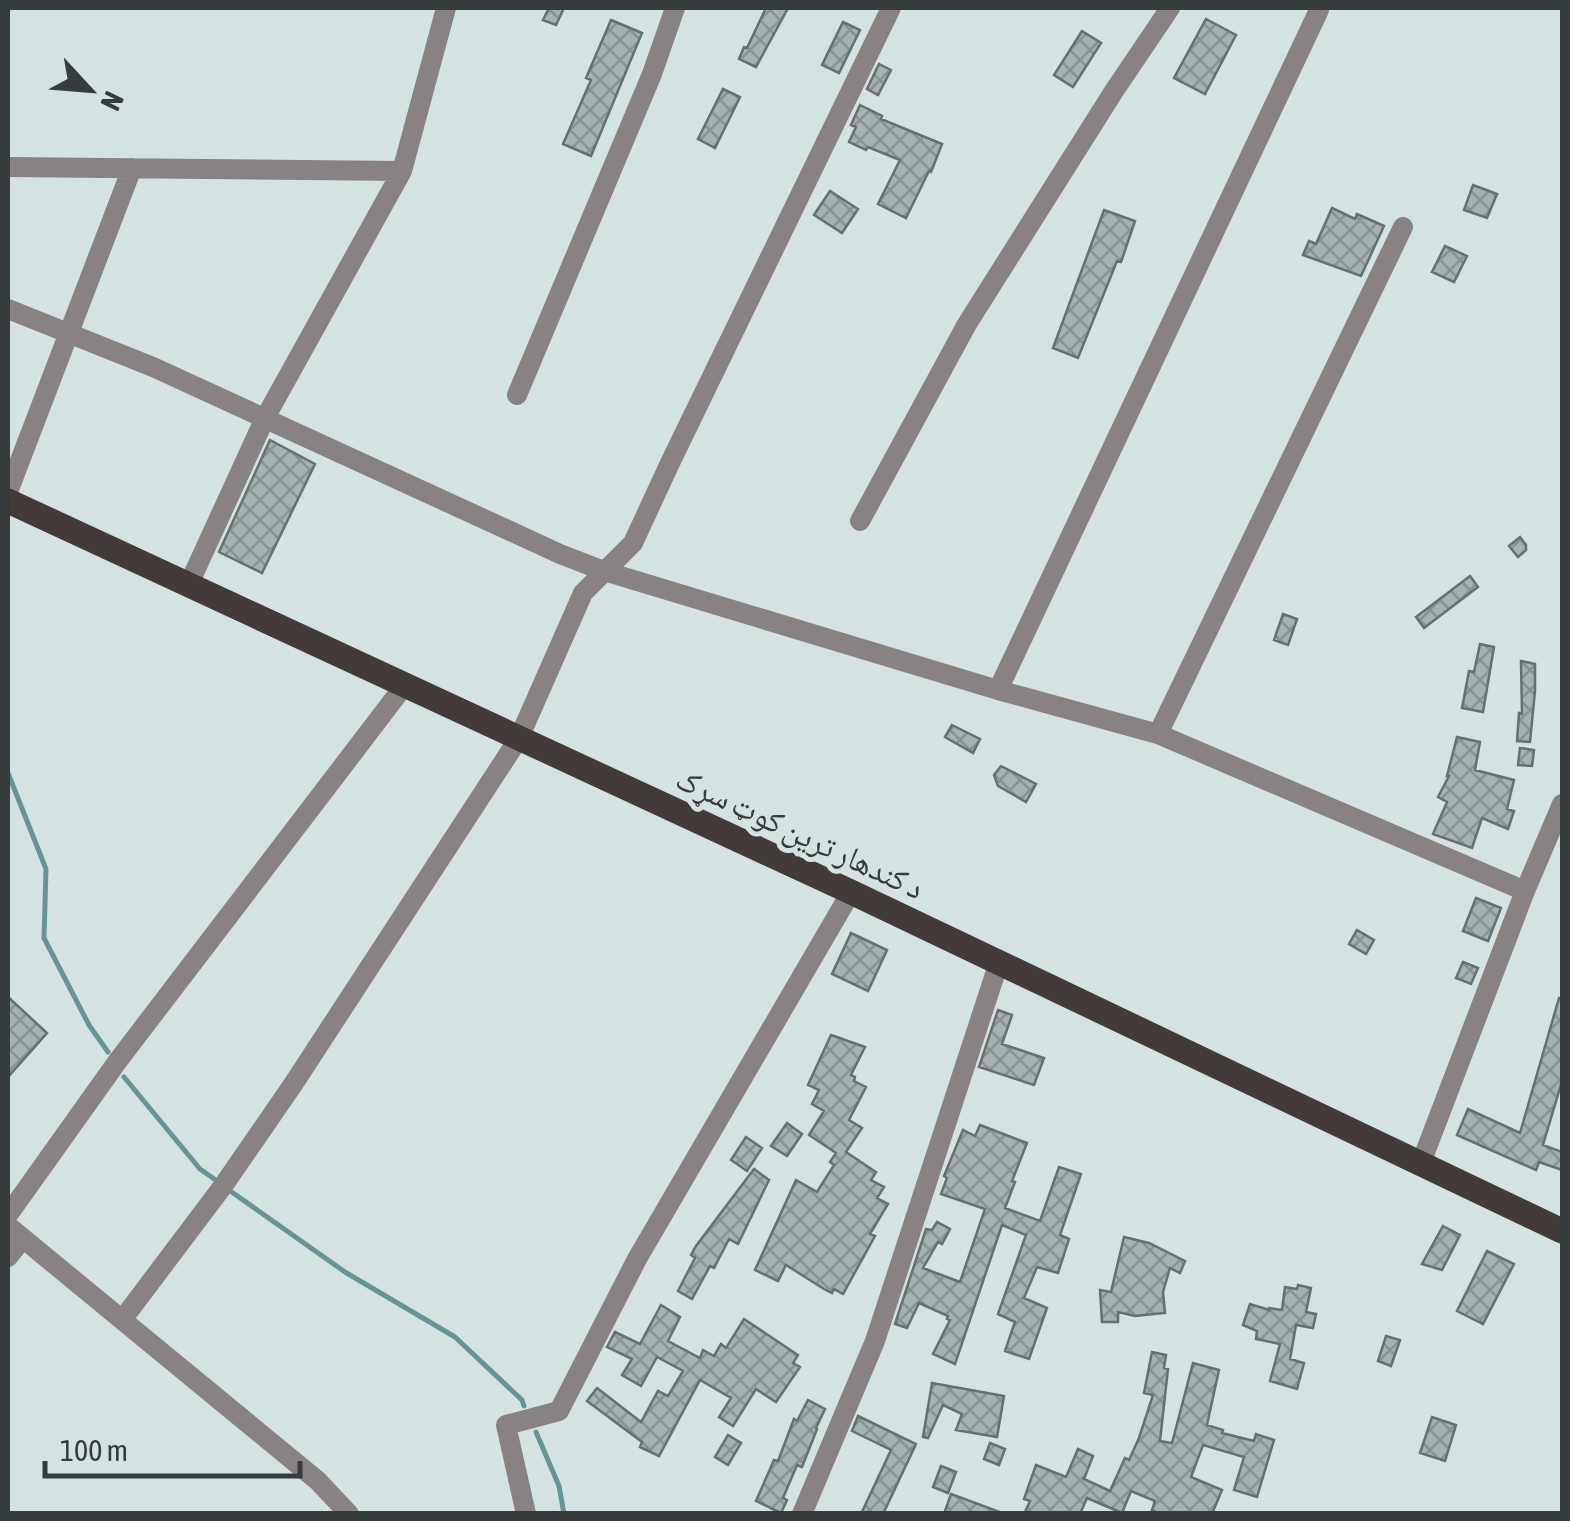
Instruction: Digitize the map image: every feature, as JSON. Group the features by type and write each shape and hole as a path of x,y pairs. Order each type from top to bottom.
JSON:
{"main road":[{"name":"د کندهار ترين کوټ سړک","path":"8,501 851,892 1562,1232"}],"street":[{"path":"188,586 265,418 402,172 446,8"},
{"path":"517,395 652,74 675,8"},
{"path":"122,1320 274,1112 519,738 582,593 633,543 891,8"},
{"path":"860,521 967,324 1170,8"},
{"path":"998,690 1319,10"},
{"path":"8,166 402,172"},
{"path":"8,492 132,168"},
{"path":"1158,734 1403,227"},
{"path":"8,309 154,367 604,571 1158,734 1525,891"},
{"path":"8,1215 117,1062 404,686"},
{"path":"1420,1163 1525,891 1554,848 1562,804"},
{"path":"526,1514 506,1425 560,1411 637,1259 851,892"},
{"path":"802,1514 874,1341 999,962"},
{"path":"8,1257 15,1232 318,1481 349,1514"}],"building":[{"path":"549,8 564,8 556,25 543,20"},
{"path":"766,8 788,8 756,67 739,59"},
{"path":"1206,19 1236,35 1205,94 1174,78"},
{"path":"611,20 642,33 591,156 563,144 591,80 586,78"},
{"path":"843,22 860,30 839,73 822,65"},
{"path":"1082,31 1101,43 1073,87 1054,75"},
{"path":"879,64 891,70 878,95 867,89"},
{"path":"723,89 740,97 715,148 698,139"},
{"path":"860,105 882,116 881,119 942,144 906,218 878,204 900,160 849,142"},
{"path":"1473,185 1497,194 1487,218 1464,210"},
{"path":"830,191 858,209 842,233 814,215"},
{"path":"1332,208 1384,226 1361,276 1303,255 1309,241 1316,244"},
{"path":"1104,210 1135,221 1078,358 1053,348"},
{"path":"1445,246 1467,256 1454,282 1432,272"},
{"path":"270,440 315,464 262,573 219,552"},
{"path":"1520,537 1526,550 1518,557 1509,546"},
{"path":"1470,576 1478,587 1424,628 1416,617"},
{"path":"1283,614 1297,619 1288,645 1274,640"},
{"path":"1480,644 1494,647 1483,712 1462,708 1469,671 1474,672"},
{"path":"1521,661 1535,664 1530,742 1517,741 1519,713 1522,714"},
{"path":"952,725 980,739 973,753 945,737"},
{"path":"1457,737 1480,742 1475,770 1514,780 1507,809 1514,811 1508,829 1482,818 1472,848 1433,834 1447,802 1438,797 1449,776"},
{"path":"1520,748 1534,750 1532,766 1518,765"},
{"path":"1001,766 1036,784 1026,802 998,786 994,775"},
{"path":"1476,898 1501,908 1488,941 1463,931"},
{"path":"1357,930 1374,940 1366,954 1349,944"},
{"path":"851,933 887,950 868,991 832,974"},
{"path":"1463,962 1478,968 1471,984 1456,978"},
{"path":"8,997 47,1033 8,1077"},
{"path":"1559,998 1562,1081 1543,1145 1562,1152 1562,1170 1539,1162 1536,1170 1457,1135 1468,1109 1520,1133"},
{"path":"998,1010 1012,1015 1002,1044 1044,1058 1034,1085 979,1067"},
{"path":"831,1035 865,1047 851,1075 866,1087 849,1120 862,1128 846,1152 876,1172 871,1180 884,1187 877,1198 888,1204 843,1294 824,1289 786,1265 778,1281 755,1270 796,1180 817,1192 834,1165 830,1162 836,1153 809,1135 824,1111 812,1104 819,1090 808,1085"},
{"path":"787,1123 802,1134 787,1156 771,1146"},
{"path":"980,1125 1027,1143 1005,1208 1040,1221 1059,1167 1081,1174 1060,1235 1069,1239 1058,1273 1037,1267 1024,1298 1047,1308 1029,1359 1005,1351 1015,1322 998,1314 1026,1235 1002,1225 955,1364 933,1354 950,1320 948,1316 919,1303 907,1328 895,1324 926,1229 932,1230 937,1222 950,1229 923,1268 960,1282 985,1209 941,1194 947,1178 944,1176 963,1130 975,1136"},
{"path":"746,1137 762,1148 747,1171 731,1160"},
{"path":"754,1169 769,1180 738,1244 729,1239 692,1299 678,1291 695,1258 691,1255"},
{"path":"1443,1226 1460,1235 1442,1270 1422,1264"},
{"path":"1124,1237 1149,1243 1185,1261 1180,1273 1170,1268 1163,1292 1165,1313 1135,1316 1118,1312 1118,1322 1102,1322 1100,1290 1111,1292"},
{"path":"1487,1251 1514,1264 1483,1324 1457,1311"},
{"path":"1298,1285 1311,1288 1306,1312 1316,1314 1313,1328 1296,1325 1290,1359 1304,1363 1297,1389 1270,1381 1280,1344 1256,1339 1257,1331 1243,1325 1250,1304 1282,1310 1285,1287 1297,1289"},
{"path":"661,1305 680,1317 668,1341 700,1358 703,1350 714,1356 721,1344 726,1348 744,1319 798,1355 793,1363 800,1367 776,1402 756,1389 733,1426 719,1417 731,1398 700,1380 659,1456 640,1447 642,1442 587,1401 597,1388 641,1422 658,1391 668,1396 683,1371 657,1357 641,1386 622,1375 632,1359 607,1347 615,1332 640,1344"},
{"path":"1386,1336 1400,1340 1391,1366 1378,1361"},
{"path":"1152,1352 1166,1355 1164,1368 1168,1369 1160,1441 1172,1443 1193,1363 1219,1370 1207,1425 1254,1441 1256,1434 1274,1440 1257,1497 1234,1490 1244,1457 1203,1445 1191,1477 1222,1490 1212,1514 1160,1514 1152,1510 1155,1501 1131,1491 1122,1513 1087,1498 1080,1514 1024,1514 1030,1501 1024,1499 1036,1465 1066,1477 1078,1449 1093,1456 1084,1479 1110,1491 1139,1438 1153,1395 1144,1393"},
{"path":"932,1383 1004,1396 997,1437 956,1430 962,1414 943,1405 928,1438 923,1437"},
{"path":"808,1400 825,1409 802,1467 797,1465 783,1498 787,1500 781,1513 756,1501 774,1460 778,1461 794,1419 797,1421"},
{"path":"858,1416 916,1444 883,1514 861,1514 891,1450 852,1431"},
{"path":"1432,1417 1456,1425 1445,1461 1420,1453"},
{"path":"728,1435 741,1443 728,1465 715,1457"},
{"path":"990,1443 1005,1449 999,1465 984,1459"},
{"path":"941,1466 956,1472 948,1493 933,1487"},
{"path":"951,1494 1000,1512 1000,1514 944,1514"}],"waterway":[{"path":"8,773 46,869 44,938 89,1025 108,1052"},
{"path":"124,1077 200,1169 217,1181"},
{"path":"226,1188 345,1272 455,1337 524,1406"},
{"path":"536,1432 559,1486 564,1514"}]}
